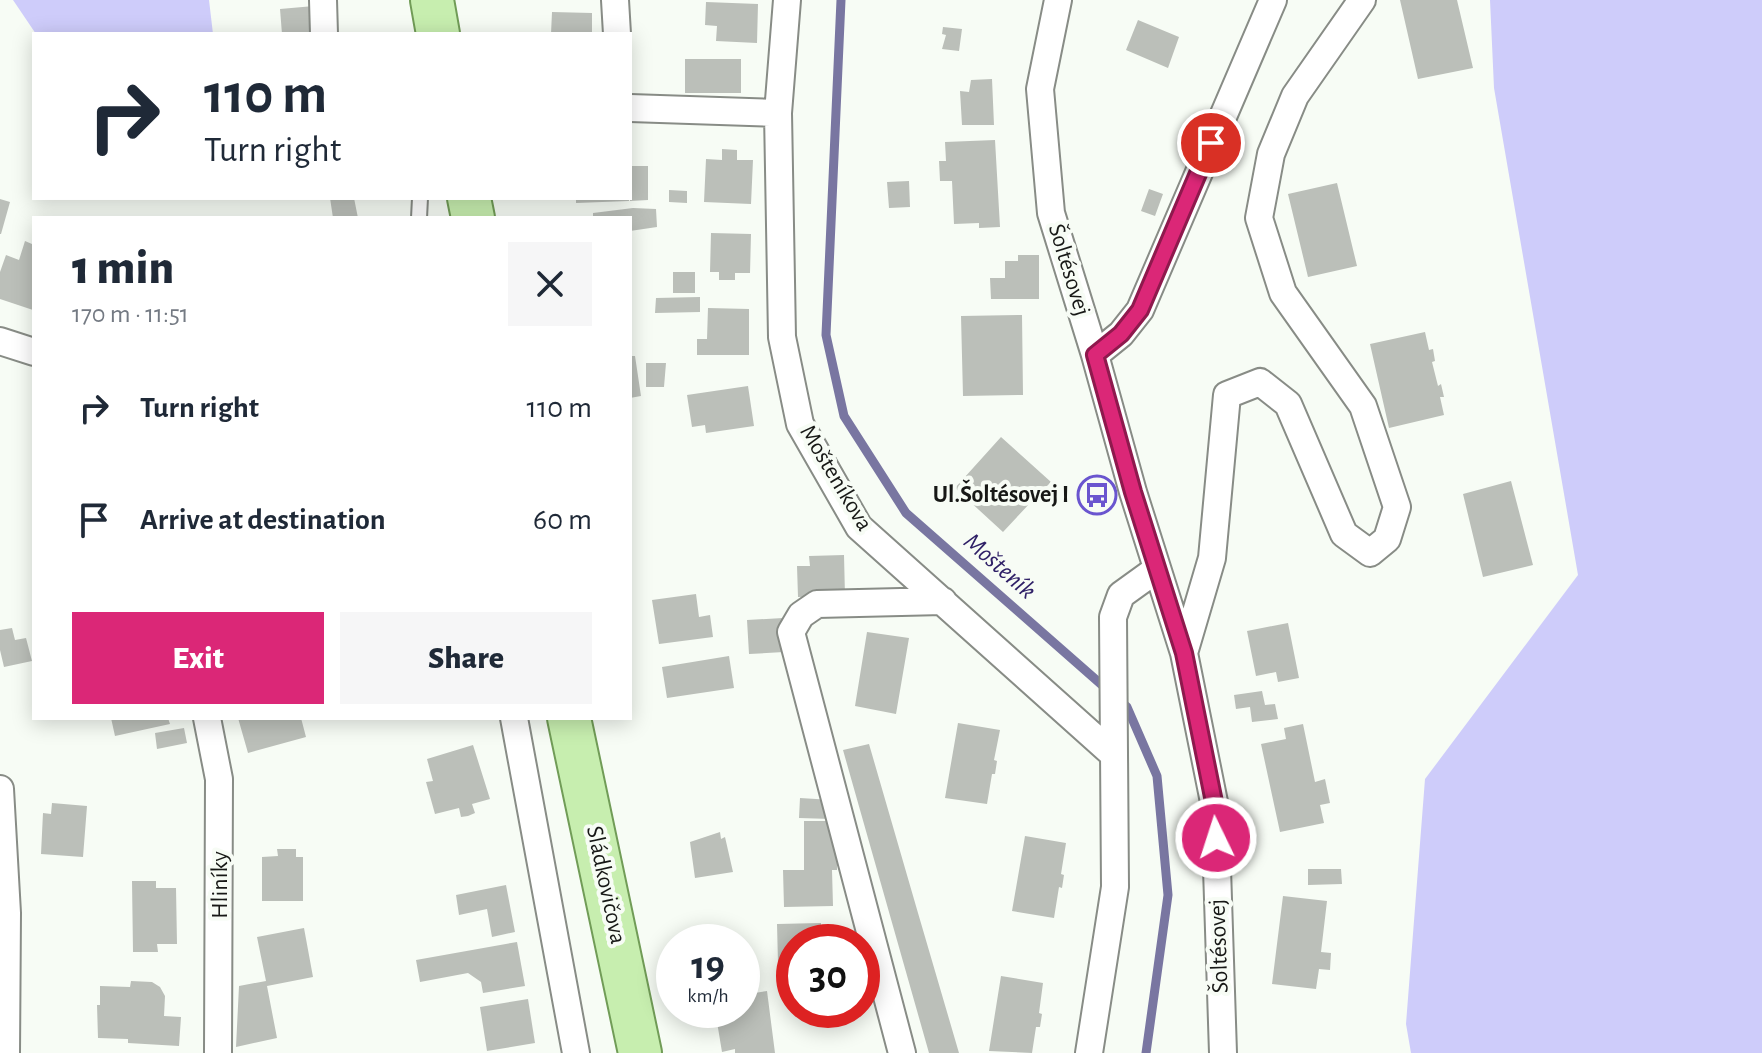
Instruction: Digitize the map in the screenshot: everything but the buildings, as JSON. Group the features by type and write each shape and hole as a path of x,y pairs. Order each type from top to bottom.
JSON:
{"main road":[{"path":"432,0 438,32"},
{"name":"Sládkovičova","path":"569,720 640,1053"}],"street":[{"path":"323,0 324,32"},
{"path":"615,0 617,32"},
{"name":"Mošteníkova","path":"787,0 778,113 782,337 800,424 859,527 1114,755"},
{"name":"Šoltésovej","path":"1058,0 1040,89 1051,213 1184,653 1215,807 1223,1053"},
{"path":"1095,355 1121,334 1140,310 1273,0"},
{"path":"1184,653 1212,558 1227,395 1260,382 1288,404 1344,534 1370,553 1387,539 1397,507 1363,406 1283,293 1259,218 1271,154 1295,96 1362,0"},
{"path":"632,108 778,113"},
{"path":"0,341 32,351"},
{"path":"1089,1053 1115,887 1113,617 1121,595 1157,569"},
{"path":"902,1053 791,632 801,615 817,604 943,601"},
{"name":"Hliníky","path":"207,720 219,779 218,1053"},
{"path":"514,720 576,1053"},
{"path":"0,789 7,913 6,1053"}],"shaded area":[{"path":"13,0 209,0 213,32 35,32"},
{"path":"1490,0 1762,0 1762,1053 1411,1053 1406,1024 1425,779 1578,575 1494,88"}],"waterway":[{"name":"Mošteník","path":"841,0 826,335 844,416 906,513 1127,707 1157,776 1168,895 1146,1053"}],"place":[{"name":"Ul.Šoltésovej I","path":"1097,495"}],"route":[{"path":"1211,143 1140,310 1121,334 1095,355 1133,492 1184,653 1215,807 1216,838"}]}
